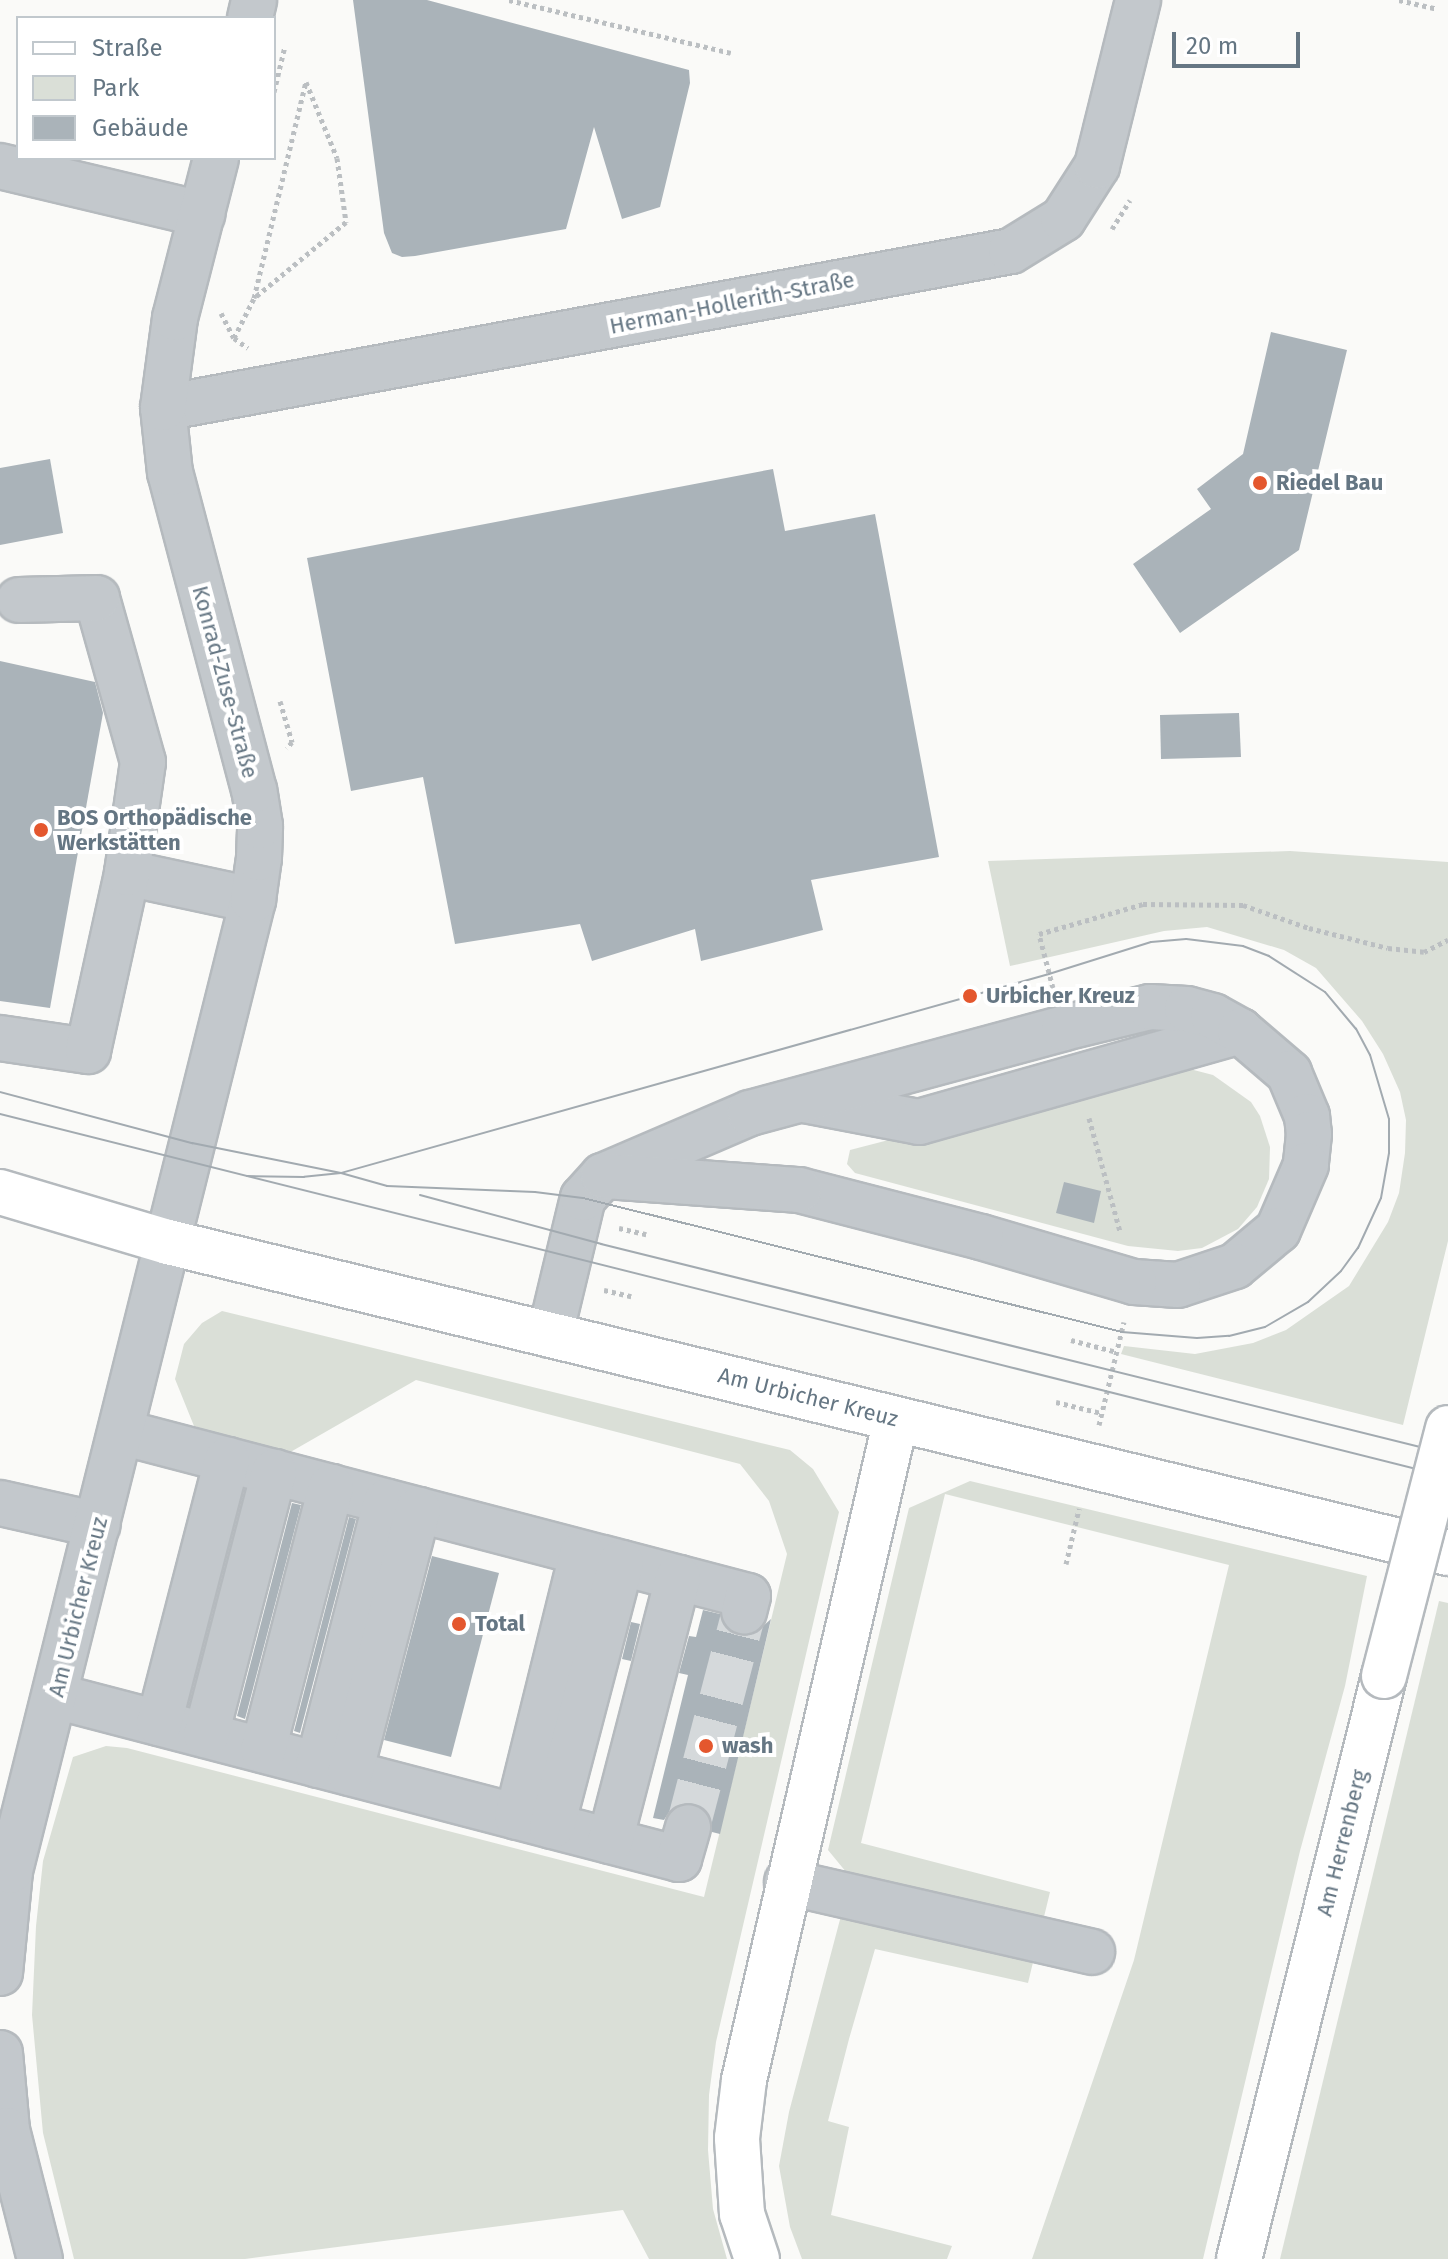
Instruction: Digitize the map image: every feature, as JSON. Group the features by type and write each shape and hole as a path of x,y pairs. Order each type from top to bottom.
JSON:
{"main road":[{"name":"Am Urbicher Kreuz","path":"0,1192 168,1242 1448,1553"},
{"path":"757,2259 742,2214 737,2138 744,2080 787,1882 896,1419"},
{"name":"Am Herrenberg","path":"1239,2259 1448,1428"}],"street":[{"name":"Herman-Hollerith-Straße","path":"163,408 1011,251 1063,219 1097,166 1138,0"},
{"name":"Konrad-Zuse-Straße","path":"0,166 209,185 175,318 163,408 170,473 254,790 260,826 253,900 168,1242"},
{"path":"0,1038 88,1051 127,873 143,762 97,598 19,600"},
{"path":"127,873 253,900"},
{"path":"550,1335 583,1198 603,1176 750,1113 800,1100 919,1122 1240,1031 1289,1073 1307,1116 1309,1134 1306,1165 1278,1230 1235,1266 1178,1285 1134,1282 981,1237 799,1190 603,1176"},
{"name":"Am Urbicher Kreuz","path":"0,1973 10,1871 168,1242"},
{"path":"121,1432 748,1596 744,1612"},
{"path":"253,1748 322,1485"},
{"path":"253,1748 322,1485"},
{"path":"253,1748 322,1485"},
{"path":"0,1503 98,1525"},
{"path":"565,1829 633,1566"},
{"path":"565,1829 633,1566"},
{"path":"55,1696 679,1859 688,1827"},
{"path":"787,1882 1092,1952"},
{"path":"0,2053 7,2130 40,2259"}],"path":[{"path":"509,0 731,53"},
{"path":"1399,0 1437,9"},
{"path":"234,338 254,298 306,82 337,158 346,222 254,298"},
{"path":"221,312 234,338 259,352"},
{"path":"1039,934 1143,904 1191,903 1243,905 1309,928 1388,948 1424,952 1448,940"},
{"path":"606,1225 646,1234"},
{"path":"1066,1564 1134,1282"},
{"path":"591,1287 631,1296"},
{"path":"1071,1340 1117,1352"},
{"path":"1056,1402 1102,1413"}],"green space":[{"path":"1290,851 1448,862 1448,1241 1403,1425 1121,1354 1124,1346 1195,1354 1253,1343 1286,1330 1349,1286 1388,1222 1399,1193 1405,1153 1406,1120 1400,1092 1383,1054 1362,1021 1316,968 1284,950 1207,927 1164,931 1010,966 988,861"},
{"path":"1186,1068 1213,1075 1251,1102 1260,1116 1270,1147 1269,1179 1257,1207 1238,1229 1202,1248 1178,1251 1128,1246 855,1173 847,1164 850,1150 1155,1071"},
{"path":"222,1311 790,1450 813,1469 839,1512 716,2042 709,2095 708,2150 713,2209 727,2259 649,2259 623,2210 245,2259 74,2259 43,2133 32,2015 43,1861 73,1757 106,1746 127,1748 704,1897 787,1554 769,1501 740,1464 416,1380 287,1454 194,1426 175,1379 184,1344 202,1323"},
{"path":"970,1481 1367,1576 1345,1686 1300,1851 1203,2259 1032,2259 1134,1960 1229,1565 945,1494 861,1843 1050,1892 1028,1983 875,1949 849,2039 828,2121 849,2127 831,2215 952,2246 947,2259 802,2259 790,2227 779,2166 789,2112 851,1878 828,1850 909,1508"},
{"path":"1439,1601 1448,1603 1448,2259 1280,2259"}],"building":[{"path":"353,0 427,0 689,70 690,83 660,207 622,219 594,127 566,229 415,256 402,257 392,253 384,233"},
{"name":"Riedel Bau","path":"1271,332 1347,350 1299,550 1180,633 1133,564 1211,509 1197,489 1243,454"},
{"path":"50,459 63,533 0,545 0,468"},
{"path":"773,469 785,531 875,514 939,857 811,880 823,930 701,961 695,929 592,961 580,924 455,944 423,777 351,791 307,558"},
{"name":"BOS Orthopädische Werkstätten","path":"0,661 95,682 103,713 50,1008 0,1001"},
{"path":"1239,713 1241,757 1161,759 1160,715"},
{"path":"1064,1182 1101,1191 1094,1223 1056,1213"},
{"path":"292,1503 301,1505 245,1719 237,1716"},
{"path":"349,1517 356,1519 300,1733 294,1731"},
{"path":"432,1556 499,1573 451,1757 384,1740"},
{"name":"wash","path":"703,1610 720,1614 726,1629 739,1636 752,1636 771,1619 720,1834 712,1832 712,1820 706,1810 694,1803 681,1803 671,1809 664,1820 653,1818 688,1675 679,1673 689,1636 696,1637"},
{"path":"631,1622 640,1624 631,1661 622,1659"}],"tunnel":[{"path":"688,1827 744,1612"}],"tram line":[{"path":"0,1092 192,1143 341,1173 387,1186 535,1192 583,1198 1122,1332 1197,1338 1229,1336 1265,1327 1308,1302 1341,1271 1358,1248 1381,1198 1389,1153 1389,1119 1370,1055 1356,1029 1325,992 1269,956 1243,946 1186,939 1151,942 1049,974 341,1173 304,1177 247,1176"},
{"path":"0,1114 1448,1477"},
{"path":"420,1195 601,1244 1448,1454"}],"place":[{"name":"Riedel Bau","path":"1260,483"},
{"name":"BOS Orthopädische Werkstätten","path":"41,830"},
{"name":"Urbicher Kreuz","path":"970,996"},
{"name":"Total","path":"459,1624"},
{"name":"wash","path":"706,1746"}]}
